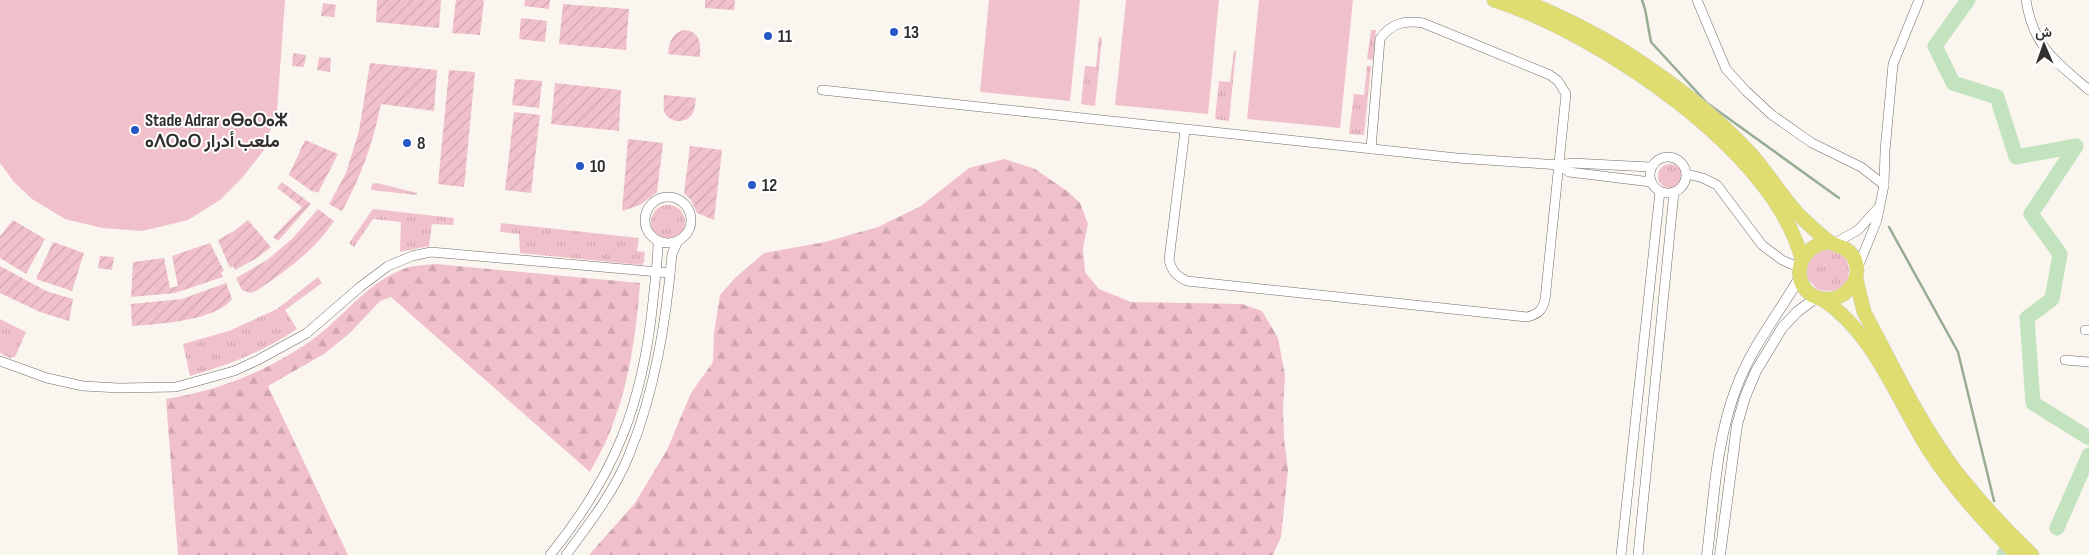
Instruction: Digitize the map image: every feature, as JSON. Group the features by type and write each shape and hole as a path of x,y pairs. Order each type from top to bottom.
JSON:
{"highway":[{"path":"1494,0 1528,13 1590,42 1644,76 1690,112 1742,162 1773,199 1794,238 1803,285 1838,309 1850,321 1865,342 1930,452 1947,476 1975,510 2017,555"},
{"path":"1522,0 1560,16 1621,49 1698,104 1751,154 1798,213 1832,243 1850,252 1854,258 1864,312 1941,450 1957,474 2007,531 2032,555"},
{"path":"1800,268 1813,247 1832,243"},
{"path":"1820,298 1833,299 1843,296 1851,288 1856,274"}],"street":[{"path":"1697,0 1726,69 1746,91 1772,115 1812,143 1861,167 1884,185"},
{"path":"1856,274 1877,220 1881,203 1893,64 1919,0"},
{"path":"2026,0 2035,34 2044,49 2089,90"},
{"path":"1185,130 1169,260 1174,274 1179,278 1187,281 1528,316 1536,315 1541,311 1545,300 1566,94 1564,88 1550,75 1423,23 1407,21 1386,30 1380,39 1371,149"},
{"path":"822,90 1457,158 1558,165 1572,163 1650,167 1657,160 1670,156 1682,162 1687,174 1684,185 1674,192 1660,191 1651,182 1570,172 1558,165"},
{"path":"1650,167 1651,182"},
{"path":"1687,174 1703,178 1717,185 1762,245 1782,260 1800,268 1751,356 1731,403 1722,441 1707,555"},
{"path":"1621,555 1660,191"},
{"path":"1638,555 1674,192"},
{"path":"670,197 682,202 690,212 688,232 678,240 664,243 658,240 653,237 646,227 646,213 650,206 656,200 670,197"},
{"path":"1832,243 1863,225 1881,203"},
{"path":"550,555 581,515 605,476 624,433 640,384 649,339 658,240"},
{"path":"566,555 599,510 628,456 646,405 655,369 672,254 678,240"},
{"path":"0,361 47,378 83,386 119,388 176,387 234,371 258,360 307,334 360,287 388,266 412,256 431,252 670,274"},
{"path":"1720,555 1736,425 1745,397 1756,371 1782,328 1796,312 1820,298"},
{"path":"2065,360 2089,362"}],"green space":[{"name":"Stade Adrar ⴰⴱⴰⵔⴰⵣ ⴰⴷⵔⴰⵔ ملعب أدرار","path":"0,0 285,0 277,110 264,150 242,178 220,200 188,220 142,231 102,228 65,219 32,199 14,182 0,163"},
{"path":"377,0 441,0 439,28 376,22"},
{"path":"456,0 484,0 480,35 452,33"},
{"path":"525,0 550,0 549,9 524,6"},
{"path":"705,0 735,0 734,10 705,8"},
{"path":"989,0 1080,0 1070,101 980,92"},
{"path":"1126,0 1219,0 1208,114 1115,105"},
{"path":"1259,0 1353,0 1340,128 1247,119"},
{"path":"323,3 336,5 334,17 321,16"},
{"path":"563,4 629,9 626,50 559,44"},
{"path":"521,18 547,21 545,42 519,39"},
{"path":"684,30 696,35 700,47 700,57 668,54 669,46 674,36"},
{"path":"1371,30 1376,30 1373,60 1367,59"},
{"path":"1099,37 1102,38 1095,106 1081,104 1085,66 1096,67"},
{"path":"1234,51 1236,51 1229,121 1215,119 1219,81 1230,82"},
{"path":"293,53 306,55 304,67 292,66"},
{"path":"319,57 331,58 330,72 317,70"},
{"path":"370,63 437,70 434,111 381,104 366,159 342,211 329,204 346,173 359,131"},
{"path":"1367,66 1371,66 1364,135 1349,134 1354,94 1364,95"},
{"path":"449,70 475,72 464,187 438,184"},
{"path":"515,79 542,81 539,108 512,105"},
{"path":"555,83 621,90 619,131 551,124"},
{"path":"664,95 696,98 693,113 682,121 669,118 664,111"},
{"path":"514,112 540,115 531,193 505,190"},
{"path":"628,139 663,143 657,192 640,205 622,211"},
{"path":"305,140 338,154 318,193 313,192 289,175"},
{"path":"690,146 722,150 714,220 697,213 691,200 684,193"},
{"path":"1004,159 1035,169 1067,191 1080,203 1088,224 1083,248 1085,272 1099,289 1131,302 1242,304 1262,311 1278,338 1285,375 1283,408 1288,470 1281,537 1273,555 589,555 635,503 667,450 691,393 713,362 714,333 720,295 735,278 764,253 825,242 878,227 921,206 969,168"},
{"path":"1670,164 1675,165 1681,171 1681,181 1675,187 1670,188 1665,187 1659,181 1658,176 1659,171 1665,165"},
{"path":"282,182 311,204 278,241 273,237 302,207 277,188"},
{"path":"377,183 417,193 417,195 371,190 372,184"},
{"path":"668,205 680,210 685,222 680,234 668,239 656,234 651,222 656,210"},
{"path":"318,209 334,221 317,242 289,268 256,291 250,293 242,290 236,278 267,260 292,239"},
{"path":"373,209 454,218 453,225 432,224 429,246 400,252 401,222 373,219 354,247 349,243"},
{"path":"13,220 45,239 26,274 0,258 0,236"},
{"path":"248,220 271,247 257,258 235,270 233,266 230,268 218,240"},
{"path":"501,223 639,238 637,251 645,252 644,262 641,265 520,253 519,234 500,232"},
{"path":"53,242 84,253 72,291 36,279"},
{"path":"210,243 224,271 221,272 223,277 175,293 131,297 133,262 164,258 170,288 178,286 172,256"},
{"path":"1821,247 1842,252 1847,260 1849,268 1846,282 1835,290 1817,289 1806,277 1806,261"},
{"path":"100,256 114,257 112,270 98,268"},
{"path":"436,264 640,283 634,341 627,379 607,439 590,472 391,297 380,301 350,333 324,354 268,386 348,555 178,555 166,399 226,384 263,369 316,337 369,289 381,281 406,268"},
{"path":"0,266 46,291 73,299 69,321 40,312 0,293"},
{"path":"318,277 322,283 285,310 297,329 246,357 190,376 183,344 229,331 277,309"},
{"path":"226,283 232,299 213,312 186,320 132,326 131,304 182,299"},
{"path":"0,319 26,332 15,357 10,358 0,353"}],"waterway":[{"path":"1642,0 1651,42 1707,103 1839,198"},
{"path":"1968,0 1935,46 1953,83 1997,97 2016,157 2076,146 2031,214 2060,254 2052,299 2027,318 2033,403 2089,438"},
{"path":"1889,227 1958,352 1994,501"},
{"path":"2057,528 2089,455"}],"place":[{"name":"13","path":"894,32"},
{"name":"11","path":"768,36"},
{"name":"Stade Adrar ⴰⴱⴰⵔⴰⵣ ⴰⴷⵔⴰⵔ ملعب أدرار","path":"135,130"},
{"name":"8","path":"407,143"},
{"name":"10","path":"580,166"},
{"name":"12","path":"752,185"}]}
